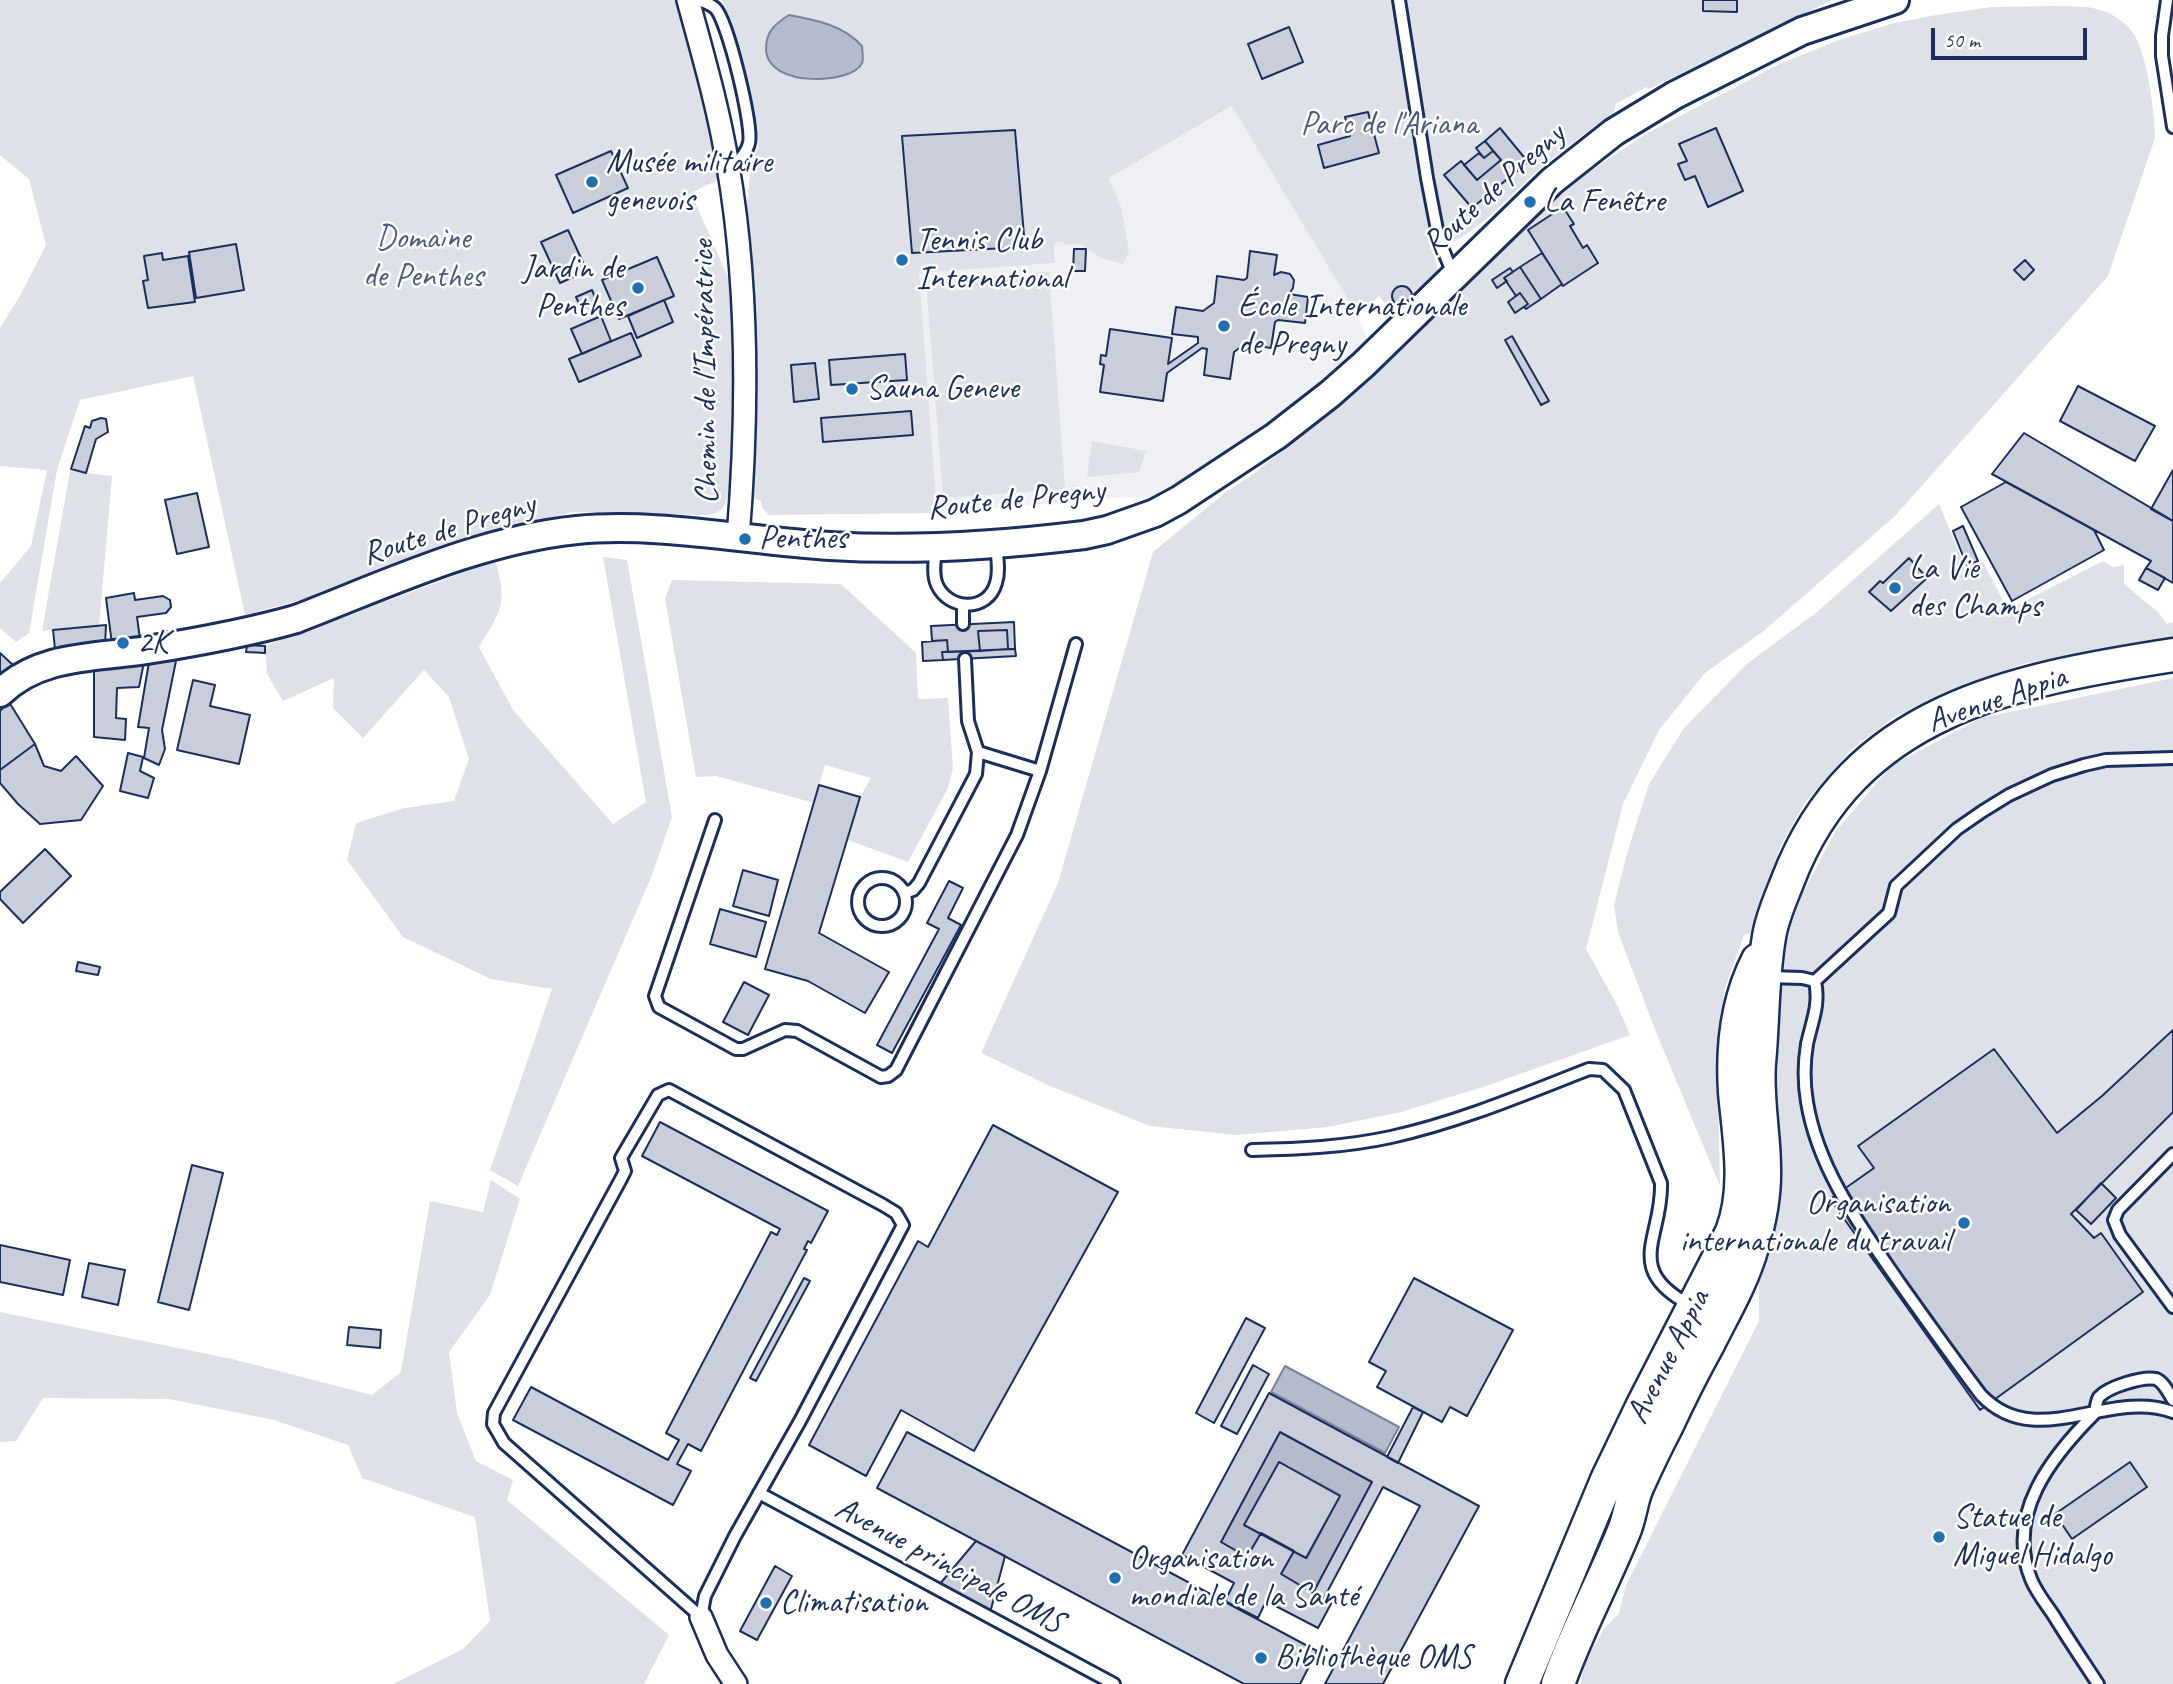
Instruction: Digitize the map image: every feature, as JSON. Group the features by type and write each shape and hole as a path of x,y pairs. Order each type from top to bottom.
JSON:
{"main road":[{"name":"Avenue Appia","path":"1522,1684 1607,1480 1703,1323 1740,1283 1756,1233 1763,1197 1759,1067 1769,937 1777,906 1817,820 1847,781 1888,746 1941,714 2002,691 2084,670 2173,655"},
{"name":"Avenue Appia","path":"1558,1684 1567,1657 1626,1528 1636,1489 1703,1323 1738,1217 1742,1174 1735,1088 1735,1050 1739,1011 1746,982 1769,937"}],"street":[{"name":"Chemin de l'Impératrice","path":"688,0 705,59 729,172 741,280 745,416 738,538"},
{"name":"Route de Pregny","path":"0,693 40,666 269,627 475,551 530,537 579,530 616,529 833,546 936,545 1064,537 1107,530 1155,513 1276,436 1330,394 1564,170 1640,115 1707,78 1802,32 1895,0"},
{"path":"701,1617 717,1655 736,1684"}],"lane":[{"path":"696,0 705,1 715,8 725,26 749,127 749,144 729,172"},
{"path":"1399,0 1439,240 1453,274"},
{"path":"2167,0 2162,56 2173,127"},
{"path":"936,545 936,582 948,600 963,606 984,600 994,589 998,581 996,542"},
{"path":"963,606 963,624"},
{"path":"715,820 655,1002 671,1014 736,1049 743,1049 785,1030 797,1031 881,1077 888,1076 896,1070 1017,835 1040,771 1076,644"},
{"path":"904,893 913,890 919,883 976,775 978,752 968,721 965,659"},
{"path":"978,752 1040,771"},
{"path":"1815,981 1889,913 1896,886 1957,829 1983,811 2009,795 2052,775 2084,765 2106,760 2173,758"},
{"path":"888,879 896,882 904,893 905,910 901,917 889,925 881,926 867,921 859,908 861,892 872,881 888,879"},
{"path":"1766,978 1791,977 1815,981"},
{"path":"1815,981 1818,998 1807,1046 1805,1082 1808,1109 1824,1158 1839,1191 1865,1232 1952,1357 1991,1405 2009,1416 2030,1420 2144,1405 2173,1412"},
{"path":"1252,1150 1331,1147 1392,1137 1452,1119 1589,1069 1603,1070 1624,1090 1661,1182 1662,1198 1650,1245 1651,1261 1662,1287 1703,1323"},
{"path":"669,1090 883,1205 896,1213 903,1225 705,1596 701,1617 503,1443 493,1424 494,1413 624,1173 621,1158 657,1095 669,1090"},
{"path":"2173,1154 2118,1209 2114,1220 2120,1235 2173,1307"},
{"path":"2098,1684 2032,1582 2025,1556 2027,1516 2039,1482 2053,1459 2095,1413 2097,1402 2105,1392 2144,1379 2159,1381 2173,1400"},
{"name":"Avenue principale OMS","path":"759,1493 1114,1684"}],"shaded area":[{"path":"1233,106 1358,316 1368,340 1277,422 1193,478 1149,499 1129,497 937,513 918,273 1055,263 1054,243 1088,190"}],"green space":[{"name":"Domaine de Penthes","path":"0,0 675,0 701,89 720,179 691,193 731,284 736,360 732,497 727,497 721,509 709,515 571,512 336,594 322,591 315,596 245,615 193,376 80,400 57,470 29,633 16,642 0,628 0,583 31,546 47,470 0,466 0,328 46,245 29,179 0,155"},
{"name":"Parc de l'Ariana","path":"722,0 1832,0 1649,89 1646,87 1616,104 1614,112 1545,164 1476,227 1453,242 1446,238 1431,242 1439,275 1406,308 1398,311 1389,308 1379,296 1358,316 1232,106 1109,178 1121,207 1129,251 1123,264 1101,258 1081,244 1065,245 1063,241 1054,243 1055,263 919,273 937,513 769,515 762,507 761,501 751,497 745,221 751,166 758,146 750,93 734,30"},
{"path":"1992,7 2095,8 2125,24 2139,45 2149,86 2155,138 2108,276 1895,516 1765,630 1705,673 1659,730 1623,804 1586,949 1630,1035 1483,1087 1401,1112 1328,1127 1237,1135 1150,1126 1050,1086 981,1053 1058,883 1153,552 1332,411 1562,194 1589,172 1649,132 1784,62 1839,40 1894,23"},
{"path":"1049,272 1065,489 943,498 926,281"},
{"path":"1092,441 1146,451 1139,472 1087,477"},
{"path":"70,471 112,476 99,626 42,631"},
{"path":"1939,504 1966,569 1983,562 2007,608 2103,561 2113,567 2124,565 2124,584 2158,612 2167,624 2173,622 2173,638 2023,664 1938,695 1893,718 1852,749 1804,804 1780,848 1751,933 1744,935 1725,988 1717,1050 1720,1186 1618,932 1614,905 1649,784 1684,728 1748,663 1817,612"},
{"path":"603,557 627,560 672,817 652,875 518,1186 490,1170 552,989 491,979 403,937 347,860 356,823 404,808 454,801 469,759 449,697 424,670 363,738 333,708 334,678 283,701 267,674 265,646 495,561 502,597 497,615 479,647 513,710 613,824 646,802"},
{"path":"672,580 841,584 916,653 918,699 948,698 953,768 948,788 908,862 848,840 860,797 871,778 825,765 814,803 716,776 696,777 665,598"},
{"path":"2173,678 2173,1684 1581,1684 1584,1663 1604,1629 1619,1613 1626,1585 1759,1321 1759,1278 1773,1236 1781,1180 1775,1068 1788,921 1835,832 1891,766 1981,718"},
{"path":"491,1180 520,1199 490,1295 449,1352 457,1413 476,1461 513,1480 507,1500 669,1635 644,1684 393,1684 463,1649 490,1621 475,1517 362,1478 348,1445 274,1420 169,1399 43,1398 16,1441 0,1442 0,1312 232,1359 372,1395 401,1372 430,1201 483,1212"}],"water":[{"path":"789,15 819,21 846,33 862,46 862,63 856,70 828,78 795,77 780,71 770,62 766,43 772,29"},
{"path":"1285,1366 1399,1427 1385,1453 1271,1392"},
{"path":"1280,1432 1372,1482 1313,1593 1281,1574 1294,1551 1307,1558 1340,1495 1279,1462 1261,1533 1247,1557 1221,1542"}],"building":[{"path":"1703,0 1737,0 1737,12 1703,11"},
{"path":"1289,27 1303,62 1262,79 1248,44"},
{"path":"1368,112 1379,153 1324,168 1318,145 1350,136 1345,117"},
{"path":"1500,128 1528,162 1472,208 1444,175 1461,161 1477,180 1501,160 1485,141"},
{"path":"1716,128 1743,191 1708,207 1695,176 1685,180 1678,164 1687,161 1679,144"},
{"path":"1015,130 1025,247 912,253 902,136"},
{"path":"1485,141 1493,151 1484,158 1476,148"},
{"name":"Musée militaire genevois","path":"611,151 628,188 573,213 556,175"},
{"path":"1493,151 1501,160 1477,180 1464,165 1479,153 1484,158"},
{"path":"1563,207 1574,224 1570,226 1583,248 1587,245 1598,263 1563,286 1528,230"},
{"path":"568,230 587,271 560,283 541,242"},
{"path":"236,244 244,290 196,298 189,252"},
{"path":"1074,249 1086,249 1085,271 1073,271"},
{"name":"École Internationale de Pregny","path":"1250,251 1277,255 1274,275 1281,272 1290,274 1294,280 1289,294 1308,297 1305,323 1278,320 1275,322 1271,348 1245,344 1234,352 1230,379 1204,375 1207,349 1202,348 1167,373 1163,401 1100,392 1104,365 1100,364 1101,355 1106,356 1110,329 1172,338 1168,364 1198,343 1198,337 1172,334 1176,307 1203,311 1214,303 1217,276 1244,280 1247,278"},
{"path":"162,253 163,260 188,256 195,302 148,308 143,281 148,280 144,256"},
{"path":"1542,253 1562,284 1541,299 1520,267"},
{"name":"Jardin de Penthes","path":"657,257 674,296 619,319 602,280"},
{"path":"2025,260 2034,270 2024,280 2014,270"},
{"path":"1520,267 1541,299 1526,309 1524,307 1528,304 1520,293 1516,296 1504,278"},
{"path":"1510,268 1513,272 1504,278 1507,281 1497,288 1492,280"},
{"path":"1402,286 1409,289 1412,296 1409,303 1402,306 1395,303 1392,296 1395,289"},
{"path":"592,290 597,302 581,308 576,297"},
{"path":"1520,293 1528,304 1515,313 1508,302"},
{"path":"664,300 673,322 637,338 628,316"},
{"path":"601,316 611,341 582,354 571,329"},
{"path":"631,333 641,356 579,382 569,359"},
{"path":"1512,336 1549,401 1541,405 1505,340"},
{"path":"905,354 907,380 831,385 829,360"},
{"path":"815,363 819,399 794,402 791,365"},
{"path":"2078,386 2155,426 2135,461 2060,421"},
{"path":"911,411 913,435 823,442 821,418"},
{"path":"106,419 108,432 96,439 86,473 71,469 85,426 90,428 92,421"},
{"path":"2024,433 2173,521 2173,583 2146,568 2151,561 1992,474"},
{"path":"2173,470 2173,521 2151,509"},
{"path":"2006,482 2094,530 2104,550 2012,601 1961,507"},
{"path":"197,493 209,547 177,554 165,500"},
{"path":"1963,526 1978,561 1967,566 1953,531"},
{"name":"La Vie des Champs","path":"1909,558 1927,578 1891,611 1869,592 1880,581 1883,583"},
{"path":"2146,568 2165,578 2158,590 2139,580"},
{"path":"134,593 135,600 163,596 170,600 171,607 166,613 137,617 140,639 112,644 106,598"},
{"path":"1014,622 1015,649 1008,649 1007,630 978,631 980,651 948,652 947,640 932,641 931,626"},
{"path":"106,625 105,645 55,649 53,630"},
{"path":"1007,630 1008,649 980,651 978,631"},
{"path":"947,640 948,652 942,652 943,660 923,661 922,642"},
{"path":"247,645 265,646 265,653 246,652"},
{"path":"1015,649 1016,656 943,660 942,652"},
{"path":"0,653 13,665 0,679"},
{"path":"177,656 162,730 165,749 159,765 144,758 149,728 138,727 149,662"},
{"path":"144,662 139,687 117,688 116,718 126,719 125,740 94,737 94,667"},
{"path":"193,680 215,685 210,706 250,715 239,764 177,750"},
{"path":"9,702 35,744 0,770 0,711"},
{"path":"35,744 44,766 61,771 76,756 103,786 81,820 40,824 0,783 0,770"},
{"path":"128,753 143,757 140,771 154,778 148,798 120,791"},
{"path":"819,785 860,797 819,933 889,972 865,1013 808,981 765,969"},
{"path":"45,849 71,876 23,923 0,899 0,892"},
{"path":"743,870 778,880 769,916 733,906"},
{"path":"949,881 963,888 948,918 961,925 892,1053 877,1045 939,929 927,923"},
{"path":"720,909 766,922 756,957 710,944"},
{"path":"78,962 100,967 98,975 76,971"},
{"path":"744,982 769,995 748,1035 723,1022"},
{"name":"Organisation internationale du travail","path":"2173,1030 2173,1112 2071,1214 2094,1238 2101,1233 2143,1292 1980,1410 1830,1199 1874,1168 1858,1146 1994,1049 2057,1133 2102,1096"},
{"path":"660,1122 828,1211 811,1243 808,1241 804,1249 807,1250 701,1451 688,1444 677,1464 691,1471 673,1505 513,1420 531,1387 668,1460 679,1440 666,1433 771,1232 777,1235 780,1229 642,1156"},
{"path":"993,1125 1118,1192 974,1451 901,1410 866,1476 809,1445 918,1241 928,1247"},
{"path":"192,1165 223,1173 189,1310 158,1302"},
{"path":"2101,1183 2116,1198 2091,1224 2076,1210"},
{"path":"0,1245 70,1260 63,1295 0,1282"},
{"path":"89,1263 125,1270 118,1305 82,1297"},
{"path":"804,1278 810,1281 756,1381 750,1378"},
{"path":"1414,1278 1513,1330 1467,1416 1450,1407 1442,1422 1377,1387 1386,1371 1369,1362"},
{"path":"1246,1318 1265,1328 1214,1423 1196,1413"},
{"path":"349,1327 381,1330 380,1348 347,1345"},
{"path":"1253,1365 1269,1374 1237,1434 1221,1426"},
{"path":"1269,1393 1479,1506 1383,1684 1325,1684 1420,1506 1383,1487 1324,1598 1332,1602 1318,1628 1266,1601 1258,1618 1225,1601 1234,1583 1182,1555","holes":["1280,1432 1372,1482 1313,1593 1281,1574 1294,1551 1261,1533 1247,1557 1221,1542"]},
{"path":"1413,1407 1423,1412 1398,1463 1387,1457"},
{"name":"Organisation mondiale de la Santé","path":"907,1432 1317,1651 1300,1684 1244,1684 877,1488"},
{"path":"1279,1462 1340,1496 1306,1558 1244,1525"},
{"path":"2130,1462 2147,1487 2072,1539 2055,1514"},
{"path":"976,1541 1005,1556 990,1613 939,1585"},
{"name":"Climatisation","path":"775,1566 792,1576 757,1640 740,1631"}],"place":[{"name":"Musée militaire genevois","path":"592,182"},
{"name":"La Fenêtre","path":"1530,202"},
{"name":"Tennis Club International","path":"902,260"},
{"name":"Jardin de Penthes","path":"638,288"},
{"name":"École Internationale de Pregny","path":"1224,326"},
{"name":"Sauna Geneve","path":"852,389"},
{"name":"Penthes","path":"745,539"},
{"name":"La Vie des Champs","path":"1895,588"},
{"name":"2K","path":"123,643"},
{"name":"Organisation internationale du travail","path":"1964,1223"},
{"name":"Statue de Miguel Hidalgo","path":"1939,1537"},
{"name":"Organisation mondiale de la Santé","path":"1115,1578"},
{"name":"Climatisation","path":"766,1603"},
{"name":"Bibliothèque OMS","path":"1261,1658"}]}
